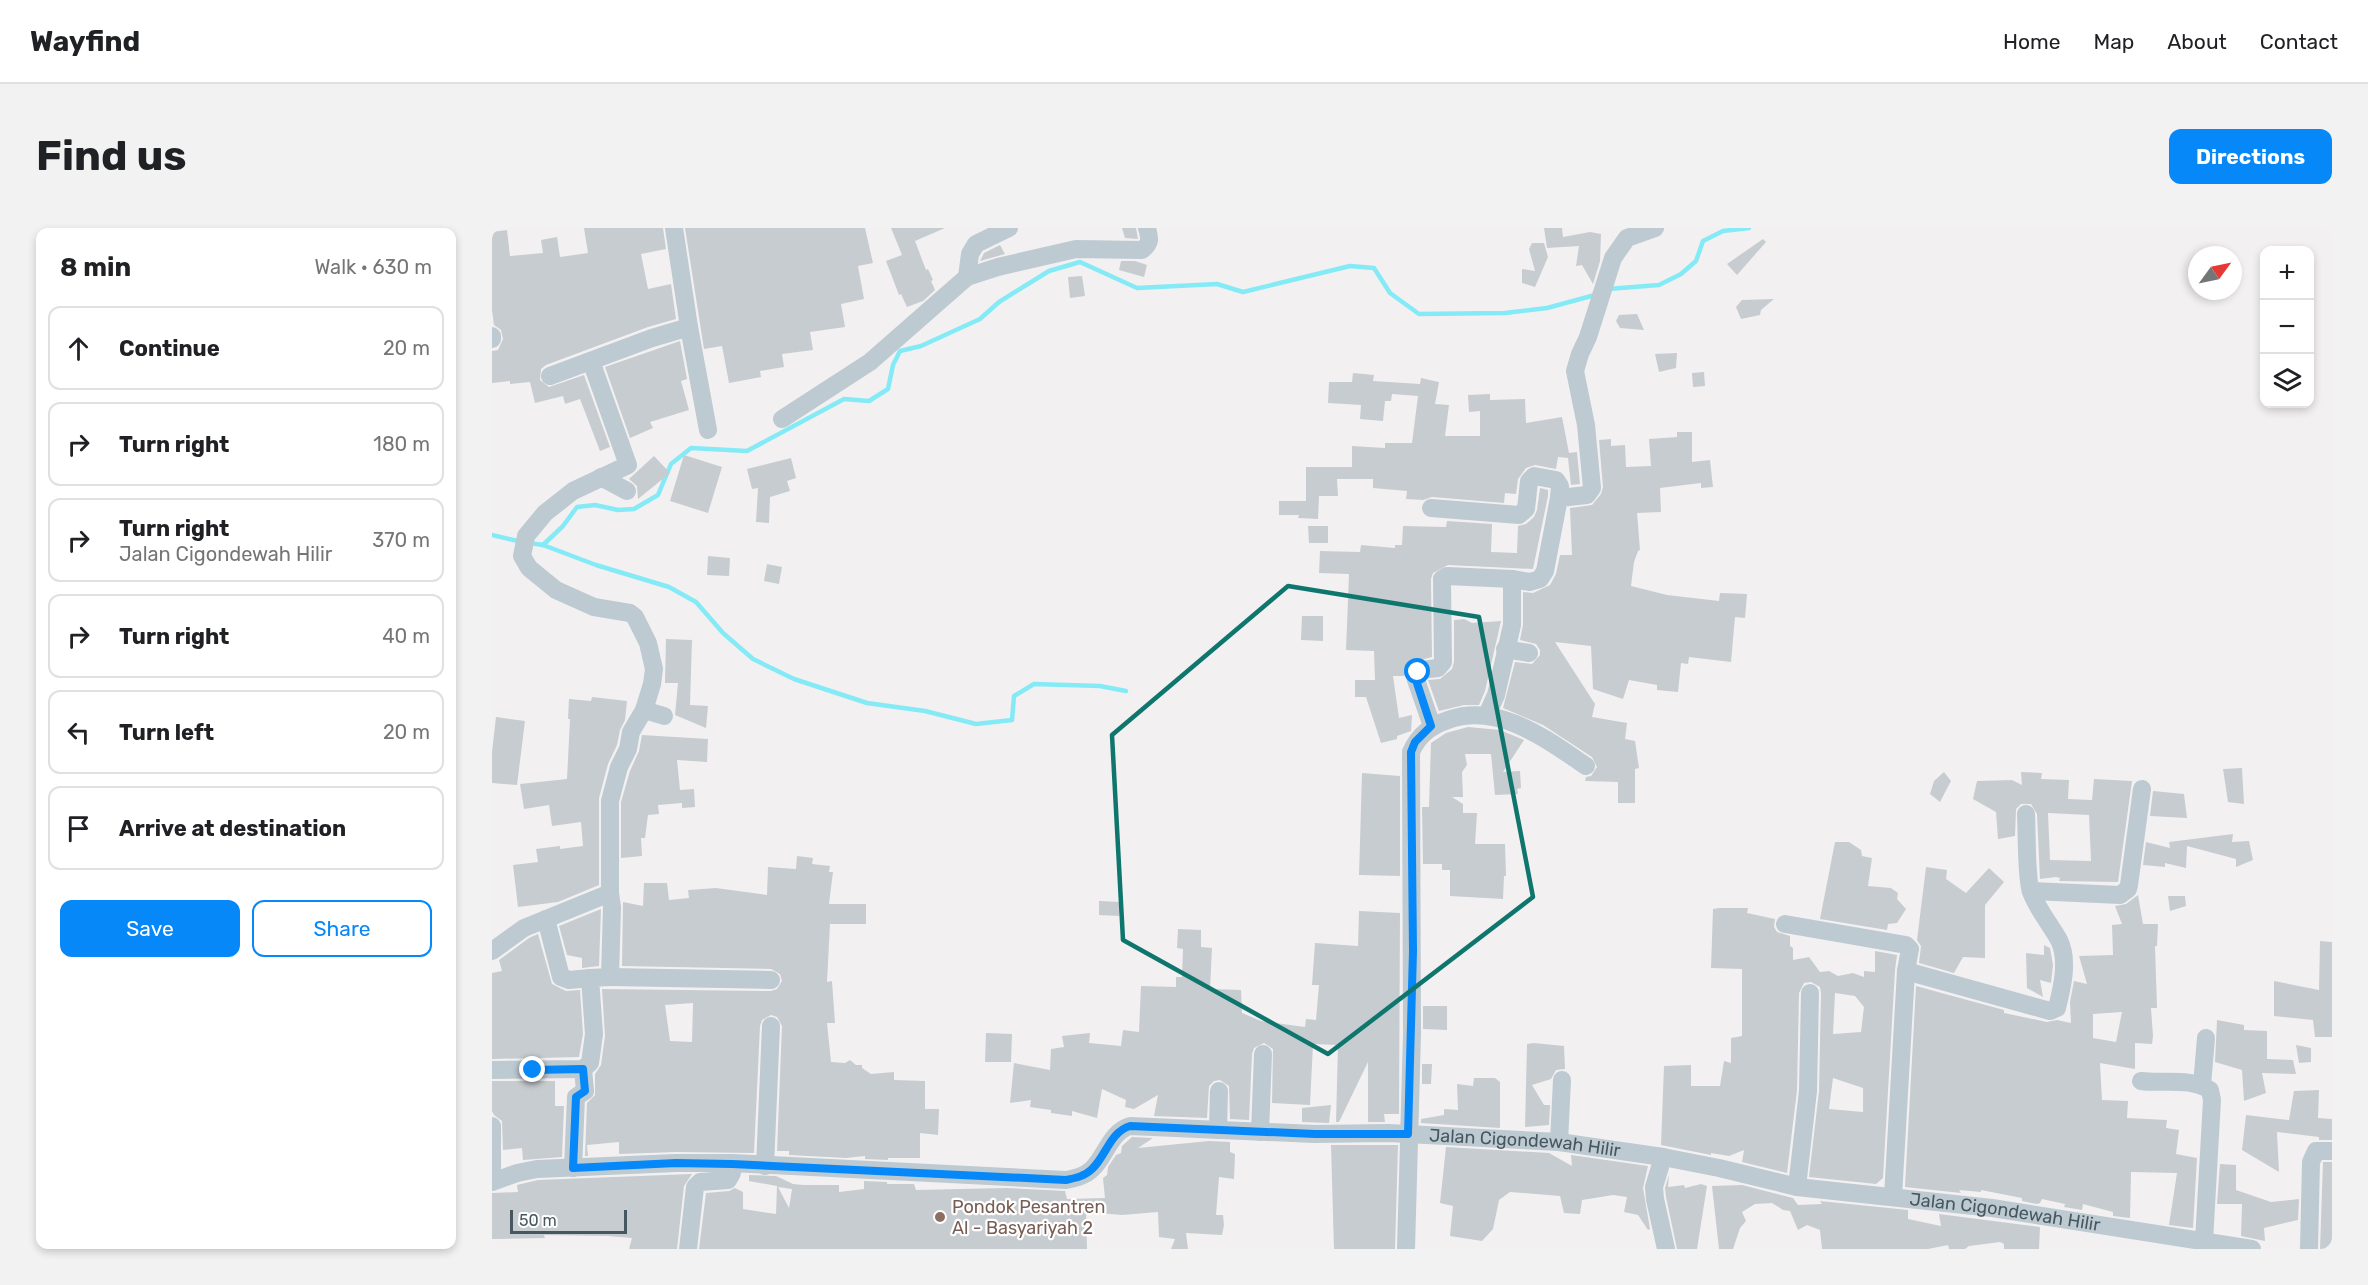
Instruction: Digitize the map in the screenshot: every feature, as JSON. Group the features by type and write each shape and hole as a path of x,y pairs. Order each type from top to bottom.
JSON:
{"street":[{"path":"674,228 708,430"},
{"path":"967,278 970,254 976,244 1009,228"},
{"path":"782,419 870,362 967,278 998,267 1076,249 1142,250 1148,245 1150,238 1147,228"},
{"path":"1559,498 1587,495 1593,488 1586,425 1575,371 1612,258 1627,238 1655,228"},
{"path":"550,376 652,338 689,327"},
{"path":"591,361 628,463 561,500 545,513 526,536 522,556 529,568 556,590 594,606 630,613 635,617 648,643 654,669 644,710 631,732 628,749 619,767 610,801 612,907 610,977"},
{"path":"1431,508 1519,515 1526,509 1529,481 1534,476 1556,480 1560,486 1545,571 1540,579 1535,581 1447,576 1442,579 1443,662 1438,668 1418,672 1415,677 1431,726"},
{"path":"601,477 627,491"},
{"path":"1487,715 1496,695 1512,625 1512,579"},
{"path":"1506,649 1529,653"},
{"path":"644,710 664,716"},
{"path":"1406,1249 1412,1023 1411,752 1415,742 1431,726 1459,716 1487,715 1533,731 1586,766"},
{"path":"2031,891 2120,895 2124,893 2129,885 2142,789"},
{"path":"1906,970 2050,1011 2056,1010 2061,989 2063,954 2058,939 2039,910 2031,891 2026,814"},
{"path":"492,951 524,928 610,893"},
{"path":"546,919 561,977 569,980 610,977 771,980"},
{"path":"1785,924 1906,945 1910,949 1906,970 1893,1197"},
{"path":"492,1070 583,1069 590,1063 594,1034 590,978"},
{"path":"1797,1187 1808,1091 1810,993"},
{"path":"765,1166 771,1026"},
{"path":"2202,1085 2206,1038"},
{"path":"1260,1132 1263,1054"},
{"path":"573,1168 576,1097 585,1091 583,1069"},
{"path":"1559,1142 1562,1080"},
{"path":"2141,1081 2202,1085 2210,1090 2212,1100 2204,1241"},
{"path":"1218,1130 1219,1090"},
{"path":"492,1126 492,1174"},
{"name":"Jalan Cigondewah Hilir","path":"492,1182 537,1168 676,1163 1066,1180 1081,1177 1093,1168 1113,1138 1123,1128 1130,1126 1260,1132 1408,1134 1559,1142 1663,1157 1797,1187 1992,1208 2252,1249"},
{"path":"2309,1249 2312,1155 2316,1151 2332,1151"},
{"path":"1663,1157 1654,1187 1666,1249"},
{"path":"688,1249 695,1187 700,1182 728,1180 732,1173 732,1164"}],"highlighted area":[{"path":"1288,586 1479,617 1533,897 1328,1054 1123,940 1112,735"}],"building":[{"path":"584,228 663,228 666,249 641,254 648,289 671,284 676,319 648,327 546,365 541,369 540,380 549,387 584,375 610,447 600,451 580,399 565,404 563,396 535,403 530,382 492,383 492,351 498,350 503,339 501,330 494,325 492,310 492,232 507,230 510,256 543,253 541,240 557,237 560,257 588,253"},
{"path":"685,228 865,228 873,263 858,266 864,299 841,304 845,327 810,332 813,350 782,354 784,367 760,371 761,377 729,383 722,346 704,349"},
{"path":"891,228 945,228 915,241 926,270 928,269 933,280 931,281 935,290 923,301 907,307 901,294 899,295 886,261 902,255"},
{"path":"1122,228 1136,228 1138,239 1125,238"},
{"path":"1544,228 1562,228 1563,237 1590,232 1601,234 1600,261 1593,284 1582,265 1576,266 1579,246 1547,248"},
{"path":"1763,239 1766,242 1737,275 1727,264"},
{"path":"1532,243 1544,243 1548,257 1535,287 1522,283 1522,269 1535,271 1529,249"},
{"path":"1000,245 1005,254 980,261 984,253"},
{"path":"1121,261 1135,261 1147,265 1144,277 1119,270"},
{"path":"1082,276 1085,296 1070,298 1068,277"},
{"path":"1774,299 1761,310 1760,315 1741,319 1736,307 1742,300"},
{"path":"1637,314 1644,330 1620,328 1616,321 1619,315"},
{"path":"680,341 687,379 681,381 689,410 650,422 653,428 630,438 605,367"},
{"path":"1677,353 1676,368 1659,372 1655,354"},
{"path":"1704,372 1705,386 1693,387 1692,373"},
{"path":"1353,373 1374,375 1373,381 1420,384 1421,378 1439,382 1435,404 1449,405 1445,436 1480,436 1480,411 1469,412 1468,395 1490,394 1490,400 1525,399 1526,423 1562,417 1569,453 1577,452 1580,484 1571,485 1568,458 1558,457 1556,469 1535,465 1526,468 1518,479 1516,494 1505,493 1504,503 1432,497 1423,500 1406,499 1407,491 1373,488 1373,479 1337,479 1338,496 1319,496 1318,519 1298,518 1299,515 1279,515 1279,501 1306,501 1306,467 1352,467 1352,446 1385,448 1385,443 1412,443 1418,396 1392,394 1391,401 1385,401 1383,421 1360,419 1361,405 1328,403 1329,382 1352,382"},
{"path":"1677,432 1692,432 1692,462 1710,460 1713,487 1701,488 1701,483 1660,488 1661,512 1637,513 1640,550 1634,562 1631,586 1667,595 1719,601 1720,593 1747,594 1745,618 1735,617 1731,662 1689,657 1688,664 1681,663 1678,692 1657,690 1657,685 1629,680 1623,699 1593,689 1591,646 1555,642 1595,704 1592,717 1627,723 1625,739 1635,741 1639,768 1635,769 1635,803 1618,803 1618,782 1585,781 1586,777 1591,776 1597,767 1592,757 1543,725 1503,708 1515,662 1532,664 1540,655 1536,644 1520,640 1523,625 1523,592 1533,593 1550,585 1556,574 1560,555 1572,555 1570,508 1592,505 1601,494 1603,487 1599,440 1611,439 1611,446 1625,445 1626,467 1651,466 1649,439 1677,437"},
{"path":"684,455 722,467 708,513 670,501"},
{"path":"654,456 670,473 638,499 637,486 629,479"},
{"path":"791,458 796,478 787,481 790,491 770,497 769,523 756,522 758,488 752,489 747,469"},
{"path":"1540,488 1548,490 1548,496 1533,569 1448,565 1433,573 1431,579 1432,657 1414,662 1407,668 1404,676 1393,676 1399,718 1412,715 1411,731 1397,736 1397,739 1381,743 1366,697 1355,697 1355,680 1375,680 1374,651 1346,650 1349,574 1319,573 1320,551 1360,552 1361,545 1395,548 1395,545 1402,545 1403,526 1446,527 1447,521 1492,524 1491,552 1517,553 1518,526 1526,524 1534,517"},
{"path":"1308,526 1328,526 1328,543 1309,543"},
{"path":"708,556 730,558 729,576 707,575"},
{"path":"767,564 782,567 779,584 764,581"},
{"path":"1302,616 1323,616 1323,641 1301,640"},
{"path":"1464,619 1472,623 1501,621 1485,691 1479,705 1464,705 1439,711 1428,680 1440,679 1452,669 1454,620"},
{"path":"666,639 692,640 690,705 708,706 706,728 675,715 678,683 665,683"},
{"path":"592,697 627,701 625,720 608,764 599,798 599,885 558,902 518,907 513,865 538,862 536,849 583,846 581,822 552,826 549,805 524,809 520,784 567,779 569,699 591,701"},
{"path":"496,717 525,721 517,785 492,783 492,752"},
{"path":"1468,727 1500,730 1524,740 1503,772 1520,771 1521,788 1517,789 1518,794 1495,795 1491,754 1465,754 1467,765 1462,772 1463,797 1452,797 1463,804 1463,813 1477,813 1475,844 1505,844 1506,876 1504,876 1503,899 1450,896 1450,870 1442,870 1442,864 1423,864 1422,807 1429,807 1431,743 1446,733"},
{"path":"642,735 708,739 707,762 677,760 680,790 694,789 695,807 682,808 682,803 658,805 659,814 648,815 645,838 641,838 642,856 621,858 621,802 630,771 639,751"},
{"path":"2242,768 2244,804 2228,802 2223,769"},
{"path":"1944,772 1951,781 1940,802 1930,794 1934,781"},
{"path":"2021,772 2042,773 2041,779 2069,780 2068,799 2092,800 2094,779 2132,781 2118,882 2059,881 2060,878 2056,877 2040,879 2037,814 2031,804 2021,804 2016,809 2015,836 1998,839 1996,812 1973,799 1977,781 2012,780 2022,785","holes":["2048,813 2089,815 2091,861 2050,860"]},
{"path":"1362,773 1400,776 1400,876 1359,875"},
{"path":"2153,791 2184,794 2187,818 2150,816"},
{"path":"2233,834 2232,842 2249,841 2253,860 2236,867 2236,859 2187,846 2186,868 2165,863 2165,867 2143,865 2146,842 2170,848 2169,842"},
{"path":"1835,842 1849,842 1861,850 1862,856 1872,858 1868,886 1891,888 1898,893 1897,899 1906,909 1897,923 1888,924 1887,930 1820,919"},
{"path":"797,856 813,858 812,864 830,866 829,872 833,872 829,904 866,904 866,924 830,924 827,982 832,981 835,1023 827,1023 831,1062 845,1063 850,1060 856,1065 862,1065 862,1068 871,1074 894,1072 894,1080 925,1081 925,1109 939,1109 938,1135 920,1133 920,1158 865,1159 865,1156 846,1158 789,1155 789,1151 777,1151 782,1026 777,1017 771,1015 762,1020 760,1026 754,1153 619,1154 619,1142 587,1145 588,1156 585,1156 587,1103 595,1095 595,1074 601,1065 605,1036 602,989 771,991 777,989 782,981 780,974 771,969 622,966 623,902 643,906 644,883 667,883 669,900 689,898 688,890 716,888 767,895 768,867 796,869","holes":["693,1003 692,1042 670,1041 665,1005"]},
{"path":"1926,867 1947,870 1946,879 1966,893 1989,868 2004,882 1985,905 1985,958 1963,957 1954,973 1919,963 1921,946 1917,940"},
{"path":"2138,895 2143,924 2158,924 2157,946 2155,946 2157,1008 2151,1008 2152,1044 2135,1043 2135,1069 2100,1063 2102,1100 2128,1101 2127,1118 2167,1120 2166,1128 2179,1130 2176,1154 2197,1158 2193,1228 2169,1225 2177,1173 2131,1172 2130,1218 2113,1216 2113,1212 2083,1204 2082,1210 2064,1207 2065,1204 2042,1199 2037,1204 2022,1201 2022,1198 1981,1190 1981,1192 1959,1190 1961,1193 1905,1187 1916,986 2004,1010 2004,1013 2047,1022 2057,1020 2071,1023 2070,1002 2074,981 2087,984 2079,956 2113,955 2112,925 2122,924 2115,906 2126,904","holes":["2122,1012 2116,1042 2093,1038 2093,1014"]},
{"path":"2168,896 2185,896 2186,906 2170,911"},
{"path":"1099,901 1121,902 1119,916 1099,915"},
{"path":"1748,908 1747,913 1775,919 1774,927 1777,932 1790,936 1793,960 1809,957 1820,972 1829,971 1838,976 1853,973 1864,977 1864,971 1875,972 1875,951 1897,955 1883,1178 1876,1184 1809,1177 1819,1091 1821,993 1820,987 1811,982 1804,983 1799,993 1797,1090 1787,1173 1742,1162 1744,1150 1729,1156 1711,1153 1711,1155 1661,1145 1664,1066 1691,1065 1691,1086 1720,1086 1724,1061 1731,1063 1731,1038 1742,1036 1742,969 1711,968 1713,909","holes":["1835,993 1855,996 1864,1007 1861,1032 1833,1034","1833,1078 1863,1088 1863,1112 1829,1109"]},
{"path":"601,909 599,966 582,968 582,958 567,955 559,926"},
{"path":"1359,911 1400,913 1399,1114 1384,1114 1385,1122 1368,1122 1368,1062 1339,1122 1336,1122 1338,1045 1313,1044 1310,1105 1272,1103 1273,1049 1264,1043 1254,1048 1249,1120 1230,1119 1229,1086 1220,1080 1214,1081 1209,1086 1207,1118 1154,1116 1158,1095 1134,1109 1125,1107 1126,1100 1102,1089 1097,1118 1072,1111 1072,1116 1051,1113 1051,1110 1030,1107 1031,1100 1010,1103 1014,1063 1050,1070 1051,1049 1064,1047 1062,1036 1090,1033 1089,1043 1121,1046 1123,1030 1139,1032 1141,986 1176,987 1176,977 1182,977 1183,949 1177,948 1178,929 1201,930 1201,947 1212,948 1210,989 1241,990 1242,1013 1261,1021 1305,1027 1306,1019 1316,1020 1319,985 1312,985 1315,943 1358,946"},
{"path":"538,934 552,984 566,991 580,990 583,1034 579,1057 492,1059 492,973 502,971 499,960"},
{"path":"2320,941 2332,942 2332,1037 2315,1037 2313,1020 2274,1016 2274,981 2319,990"},
{"path":"2044,945 2050,948 2053,965 2051,983 2040,980 2043,997 2027,988 2026,953 2044,955"},
{"path":"1423,1006 1447,1006 1447,1030 1423,1029"},
{"path":"2217,1020 2244,1025 2244,1030 2267,1031 2267,1059 2293,1060 2296,1074 2262,1073 2266,1093 2244,1101 2242,1070 2215,1062"},
{"path":"986,1033 1012,1034 1011,1062 985,1062"},
{"path":"1527,1044 1564,1046 1565,1069 1556,1070 1551,1079 1532,1085 1544,1105 1550,1105 1549,1125 1525,1127"},
{"path":"2296,1045 2311,1048 2311,1062 2299,1063"},
{"path":"1422,1064 1432,1064 1431,1084 1422,1084"},
{"path":"1474,1078 1495,1078 1500,1082 1500,1128 1421,1123 1421,1119 1444,1115 1444,1109 1458,1110 1457,1084 1473,1086"},
{"path":"492,1081 555,1081 555,1106 564,1106 562,1157 523,1160 522,1148 503,1150 502,1121 492,1111"},
{"path":"2319,1090 2318,1118 2332,1119 2332,1140 2319,1140 2319,1137 2277,1132 2279,1172 2242,1150 2246,1115 2289,1120 2294,1091"},
{"path":"1331,1105 1329,1123 1302,1122 1302,1108"},
{"path":"1132,1137 1153,1138 1138,1148 1209,1141 1230,1142 1230,1152 1235,1154 1234,1179 1219,1177 1216,1215 1223,1215 1222,1235 1186,1233 1188,1249 1171,1249 1175,1239 1159,1237 1158,1212 1122,1215 1086,1212 1087,1249 699,1249 706,1193 729,1191 735,1188 743,1192 743,1209 776,1214 777,1186 749,1181 749,1175 776,1176 793,1184 839,1185 839,1192 864,1189 864,1181 914,1184 916,1190 1006,1188 1065,1191 1067,1199 1105,1198 1103,1178 1107,1175 1108,1167 1116,1155 1121,1153 1122,1146","holes":["778,1187 792,1189 789,1208"]},
{"path":"1331,1145 1398,1145 1395,1249 1334,1249"},
{"path":"1446,1147 1549,1153 1572,1166 1571,1155 1648,1166 1643,1188 1650,1229 1648,1230 1638,1215 1624,1212 1627,1197 1613,1195 1582,1200 1580,1214 1564,1213 1560,1196 1510,1192 1499,1200 1493,1229 1482,1241 1450,1236 1453,1206 1440,1203"},
{"path":"2323,1162 2332,1162 2332,1249 2320,1249"},
{"path":"2220,1164 2236,1165 2236,1190 2271,1202 2299,1199 2298,1220 2264,1228 2265,1241 2241,1236 2242,1204 2217,1204"},
{"path":"692,1174 684,1186 677,1249 629,1249 632,1238 608,1236 544,1235 545,1238 492,1239 492,1193 518,1192 517,1185 538,1180"},
{"path":"1669,1175 1668,1187 1684,1185 1685,1188 1701,1184 1707,1186 1697,1249 1677,1249 1665,1188"},
{"path":"1742,1185 1793,1198 1798,1205 1822,1204 1820,1201 1908,1210 1908,1219 1941,1226 1939,1214 2040,1227 2039,1249 2004,1249 2004,1244 2000,1242 1969,1246 1965,1249 1949,1249 1948,1245 1928,1249 1822,1249 1820,1230 1807,1225 1798,1230 1790,1211 1783,1210 1772,1203 1755,1204 1742,1212 1746,1221 1740,1228 1733,1249 1719,1249 1712,1186"}],"waterway":[{"path":"1608,289 1659,285 1681,274 1696,261 1703,241 1723,231 1749,228"},
{"path":"530,543 543,545 563,526 577,507 595,505 618,510 634,509 658,495 671,464 691,448 747,451 844,399 869,401 888,389 893,365 900,351 921,346 980,319 999,302 1049,271 1080,262 1137,288 1217,284 1243,292 1350,266 1374,268 1390,293 1419,314 1505,313 1547,308 1595,295"},
{"path":"492,535 522,542"},
{"path":"543,545 596,565 669,587 696,602 723,633 753,659 794,679 867,703 925,711 976,724 1012,720 1014,696 1034,684 1100,686 1126,691"}],"place":[{"name":"Pondok Pesantren Al - Basyariyah 2","path":"940,1217"}],"route":[{"path":"533,1070 583,1069 585,1091 576,1097 575,1106 573,1168 676,1163 732,1164 1066,1180 1081,1177 1093,1168 1113,1138 1123,1128 1130,1126 1315,1134 1408,1134 1413,951 1411,752 1415,742 1431,726 1415,677 1418,672"}]}
